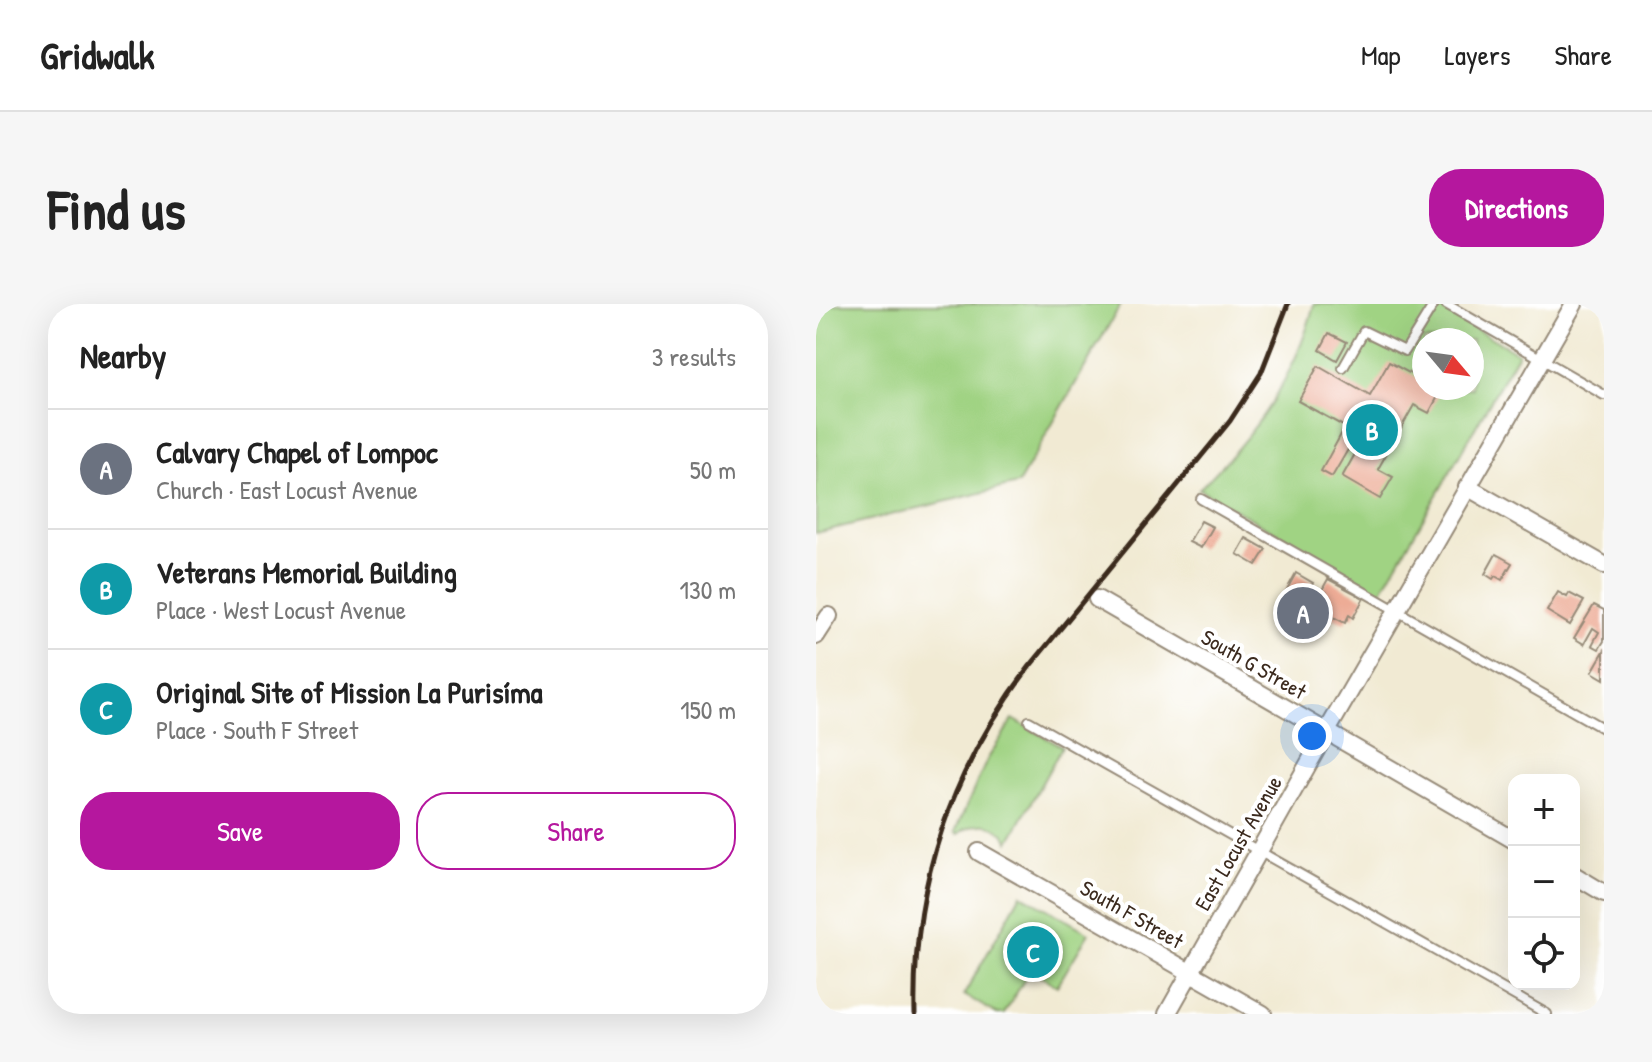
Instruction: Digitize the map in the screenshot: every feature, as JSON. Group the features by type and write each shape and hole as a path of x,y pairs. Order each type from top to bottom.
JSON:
{"street":[{"name":"East Locust Avenue","path":"1167,1014 1574,304"},
{"path":"1467,487 1604,565"},
{"name":"South G Street","path":"1097,599 1508,837"},
{"path":"816,636 829,616"},
{"name":"South F Street","path":"979,852 1263,1014"},
{"path":"1580,879 1604,893"}],"lane":[{"path":"1343,368 1364,331 1405,351 1434,304"},
{"path":"1446,304 1604,395"},
{"path":"1201,499 1604,729"},
{"path":"1029,721 1547,1014"}],"green space":[{"path":"816,304 1121,304 1018,484 816,533"},
{"path":"1314,304 1432,304 1474,328 1412,328 1412,400 1484,400 1484,334 1518,353 1381,592 1199,489 1255,427 1296,357"},
{"path":"1013,719 1062,747 1009,842 998,830 986,825 972,826 958,834 955,832 987,760"},
{"path":"1021,894 1089,933 1057,986 1030,970 1004,1014 997,1014 964,995"}],"building":[{"path":"1329,333 1347,342 1337,360 1320,350"},
{"path":"1389,362 1412,374 1412,400 1436,400 1429,413 1414,405 1378,469 1393,477 1380,499 1342,477 1364,438 1357,434 1332,477 1321,471 1345,427 1298,401 1318,366 1370,396"},
{"path":"1201,521 1213,527 1201,548 1189,542"},
{"path":"1246,538 1266,549 1256,565 1237,554"},
{"path":"1496,554 1512,563 1502,580 1485,574"},
{"path":"1296,573 1313,583 1304,601 1286,591"},
{"path":"1328,579 1364,598 1353,618 1349,615 1345,623 1329,615 1333,607 1321,600"},
{"path":"1558,592 1567,597 1569,593 1584,601 1570,625 1547,611"},
{"path":"1594,605 1604,610 1604,641 1599,649 1592,645 1599,632 1593,628 1584,644 1574,638"},
{"path":"1604,651 1604,679 1592,672"}],"railway":[{"path":"915,1014 916,966 929,874 958,787 978,746 1030,666 1230,421 1261,373 1288,304"}],"place":[{"name":"Veterans Memorial Building","path":"1372,430"},
{"name":"Calvary Chapel of Lompoc","path":"1303,613"},
{"name":"Original Site of Mission La Purisíma","path":"1033,952"}]}
